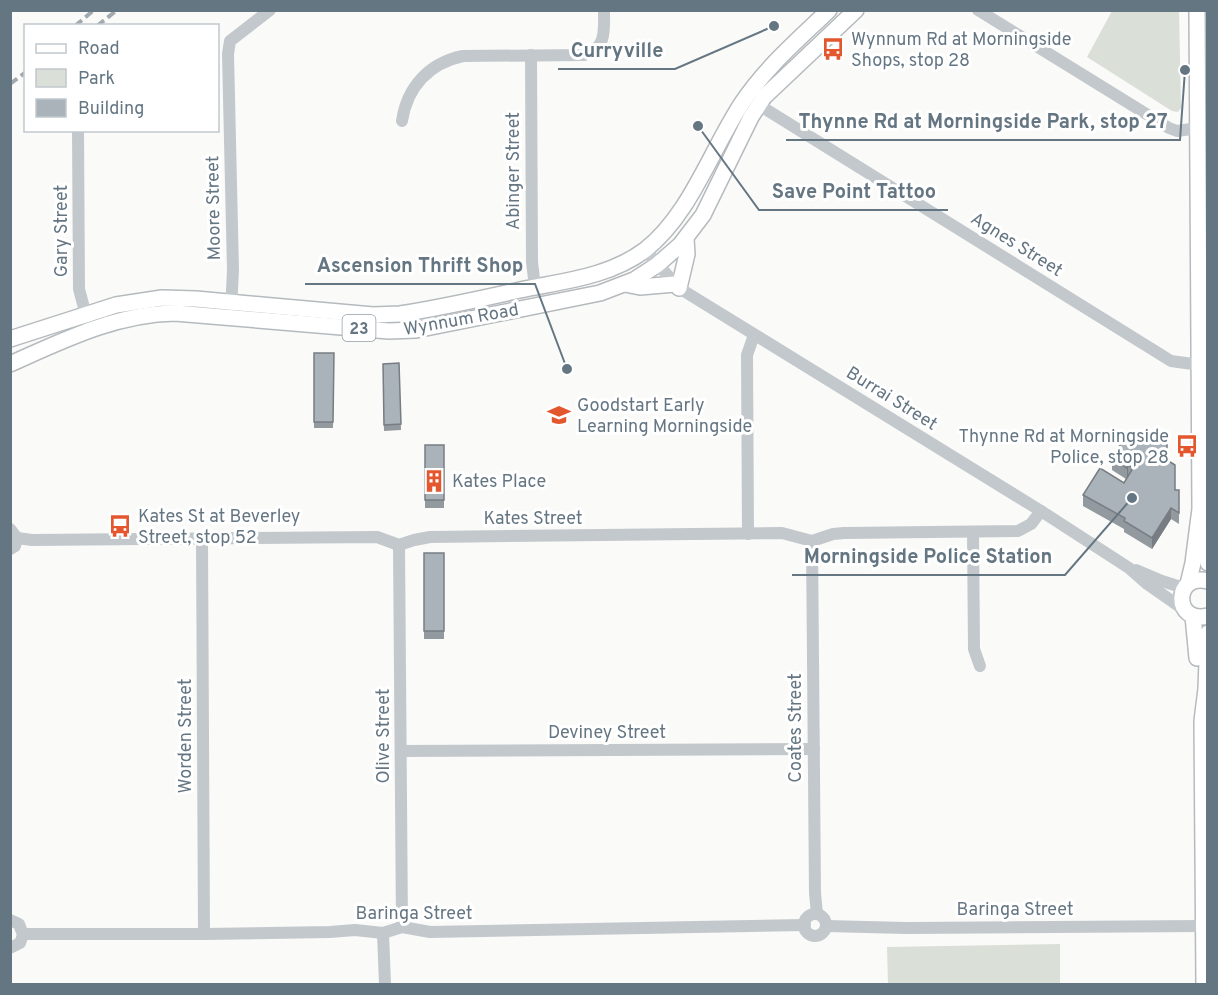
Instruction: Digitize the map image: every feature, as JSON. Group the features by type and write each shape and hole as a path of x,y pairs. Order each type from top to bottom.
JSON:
{"main road":[{"name":"Wynnum Road","path":"10,364 124,304 154,299 232,301 373,315 400,314 607,271 645,250 669,227 742,104 768,68 829,10"},
{"path":"1197,10 1198,128 1204,238 1200,365 1204,413 1200,509 1193,562 1181,600 1196,615 1205,779 1203,926 1206,959 1204,984"},
{"name":"Wynnum Road","path":"10,339 88,322 160,313 389,331 416,330 590,295 624,284 657,265 686,238 703,215 759,105 775,86 852,14"},
{"path":"779,57 785,59 794,57 828,24 852,14"},
{"path":"624,284 640,287 677,286 687,254 686,238"},
{"path":"1200,509 1208,563"},
{"path":"1186,586 1199,579 1208,581"},
{"path":"1202,721 1206,689 1208,633"}],"street":[{"name":"Moore Street","path":"231,317 228,54 230,41 270,10"},
{"path":"402,121 404,104 431,68 446,60 463,56 584,55 593,52 601,45 604,34 604,10"},
{"path":"978,10 1169,128 1177,131 1198,128"},
{"name":"Abinger Street","path":"531,55 532,262 536,287"},
{"name":"Agnes Street","path":"759,105 1171,361 1200,365"},
{"name":"Gary Street","path":"78,132 79,289 88,322"},
{"name":"Burrai Street","path":"645,250 677,286 1041,511 1129,568 1146,584 1196,615"},
{"path":"748,534 747,355 754,335"},
{"name":"Kates Street","path":"399,545 430,537 789,534 812,541 844,533 1018,531 1031,524 1041,511"},
{"path":"973,532 974,650 980,666"},
{"path":"12,539 377,537 399,545"},
{"name":"Worden Street","path":"202,538 204,934"},
{"name":"Coates Street","path":"812,541 817,914"},
{"name":"Olive Street","path":"399,545 402,927"},
{"name":"Burrai Street","path":"1129,568 1162,581 1186,586"},
{"name":"Deviney Street","path":"401,752 814,749"},
{"path":"817,914 824,918 826,926 823,932 815,936 808,933 805,925 810,915 817,914"},
{"path":"10,920 19,924 23,934 20,943 10,948"},
{"name":"Baringa Street","path":"23,934 204,934 355,930 383,933 402,927 430,932 805,925"},
{"name":"Baringa Street","path":"826,926 906,928 1203,926"},
{"path":"383,933 385,984"}],"green space":[{"path":"1112,11 1179,11 1181,108 1178,112 1172,111 1087,57"},
{"path":"1060,944 1060,984 888,984 887,947"}],"building":[{"path":"314,353 334,353 333,422 314,422"},
{"path":"399,363 401,424 384,425 383,364"},
{"path":"1128,432 1146,444 1149,439 1167,439 1167,460 1175,465 1175,490 1179,490 1179,513 1171,508 1152,538 1124,521 1125,518 1083,495 1100,468 1124,483 1133,468 1128,465 1127,468 1112,458"},
{"name":"Kates Place","path":"425,445 444,445 444,500 425,500"},
{"path":"424,553 444,553 444,631 424,631"}],"railway":[{"path":"77,24 94,10"},
{"path":"100,24 117,10"},
{"path":"10,84 24,74"}],"place":[{"name":"Curryville","path":"774,26"},
{"name":"Wynnum Rd at Morningside Shops, stop 28","path":"833,49"},
{"name":"Thynne Rd at Morningside Park, stop 27","path":"1185,70"},
{"name":"Save Point Tattoo","path":"698,126"},
{"name":"Ascension Thrift Shop","path":"567,369"},
{"name":"Goodstart Early Learning Morningside","path":"559,415"},
{"name":"Thynne Rd at Morningside Police, stop 28","path":"1187,446"},
{"name":"Kates Place","path":"434,481"},
{"name":"Morningside Police Station","path":"1132,498"},
{"name":"Kates St at Beverley Street, stop 52","path":"120,526"}]}
